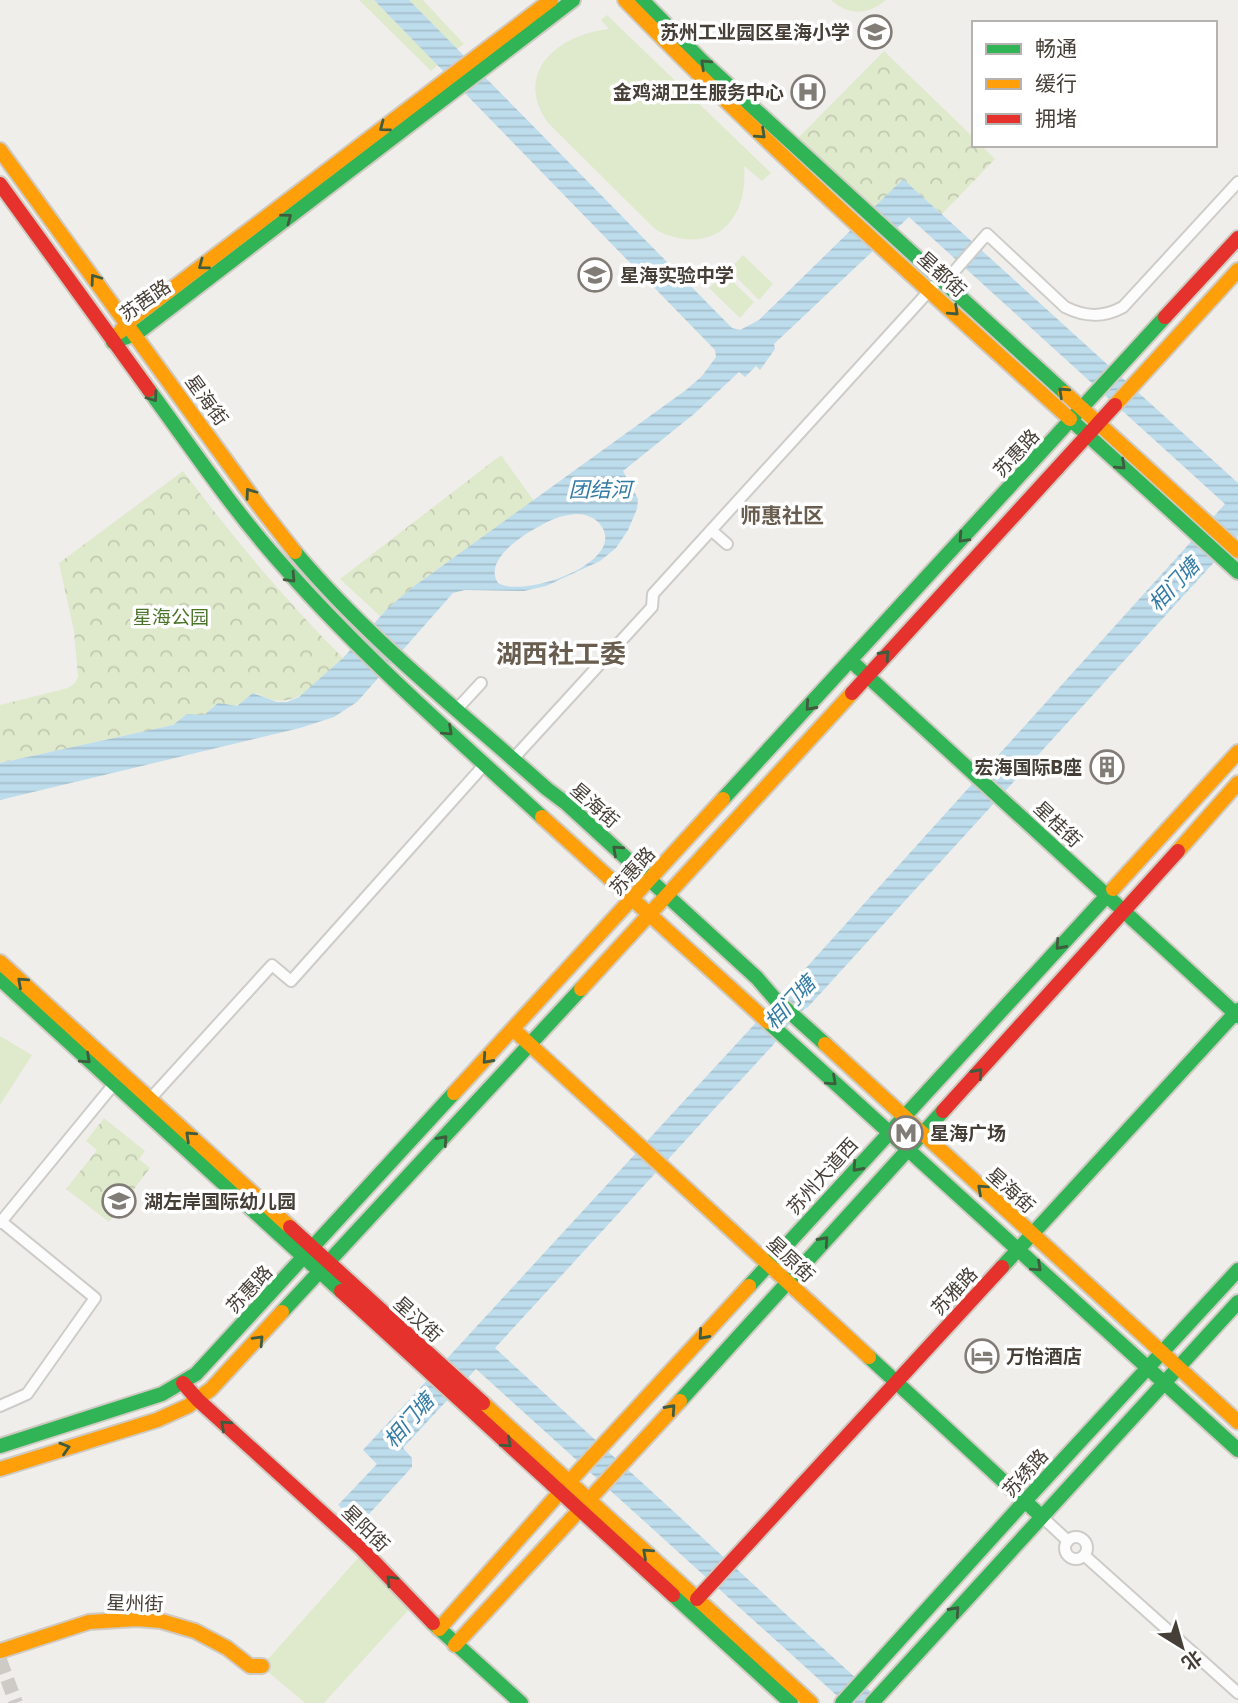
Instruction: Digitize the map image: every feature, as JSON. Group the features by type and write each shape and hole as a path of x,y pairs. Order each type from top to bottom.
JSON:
{"main road":[{"name":"苏茜路","path":"113,342 484,59 551,0"},
{"name":"苏茜路","path":"484,59 573,0"},
{"name":"星都街","path":"625,0 691,68 853,220 885,248 938,284"},
{"name":"星都街","path":"642,0 701,60 895,237 938,284 1092,429 1194,533 1238,572"},
{"name":"星海街","path":"0,150 259,506 312,571 413,669 567,804 757,978 775,999 902,1117 1238,1422"},
{"name":"星海街","path":"0,184 271,555 344,633 1238,1450"},
{"name":"苏惠路","path":"0,1446 146,1400 183,1383 209,1361 1238,238"},
{"name":"苏惠路","path":"0,1469 157,1420 198,1400 226,1375 1238,270"},
{"name":"星都街","path":"1092,429 1236,549"},
{"name":"星桂街","path":"851,661 1237,1013"},
{"name":"苏州大道西","path":"439,1629 569,1482 1238,752"},
{"path":"455,1645 1101,938 1238,782"},
{"name":"星汉街","path":"0,962 150,1099 309,1253 389,1335 430,1364 569,1482 811,1703"},
{"name":"星汉街","path":"0,979 114,1084 309,1253"},
{"name":"苏雅路","path":"697,1599 1237,1013"},
{"name":"星原街","path":"513,1030 1041,1516"},
{"name":"星汉街","path":"325,1269 416,1343 430,1364"},
{"name":"苏绣路","path":"842,1703 1238,1270"},
{"path":"872,1703 1238,1302"},
{"name":"星阳街","path":"183,1383 198,1400 360,1547 455,1645 521,1703"},
{"name":"星汉街","path":"589,1500 792,1703"},
{"name":"星州街","path":"0,1651 89,1622 137,1619 161,1621 195,1631 227,1648 250,1666 262,1666"}],"street":[{"path":"513,759 652,607 653,594 987,234 1065,307 1079,314 1095,316 1112,313 1123,307 1238,182"},
{"path":"711,530 727,544"},
{"path":"457,709 481,683"},
{"path":"150,1099 272,965 291,981 485,764"},
{"path":"0,1406 27,1394 95,1298 1,1223 114,1084"},
{"path":"1041,1516 1068,1541 1078,1538 1084,1541 1087,1548 1084,1555 1238,1693"}],"green space":[{"path":"359,0 374,0 438,65 431,71"},
{"path":"409,0 423,0 464,44 457,49"},
{"path":"831,0 886,0 872,9 858,12 845,9"},
{"path":"607,15 771,173 762,181 744,166 740,204 733,218 722,230 709,237 675,237 656,230 548,123 538,105 535,87 538,72 546,59 558,47 573,39 609,29 601,20"},
{"path":"884,51 972,136 972,147 983,147 995,159 942,214 903,179 874,209 798,138"},
{"path":"743,255 773,284 759,300 729,270"},
{"path":"724,273 754,302 740,318 709,288"},
{"path":"501,455 534,501 413,587 380,616 340,579"},
{"name":"星海公园","path":"183,471 260,567 343,658 314,686 294,698 282,701 256,693 234,707 215,705 204,715 186,716 173,725 0,763 0,705 68,688 78,677 74,631 59,563"},
{"path":"0,1036 32,1055 0,1105"},
{"path":"104,1118 145,1151 139,1159 150,1168 109,1222 66,1189 97,1150 86,1141"},
{"path":"358,1558 412,1606 324,1703 305,1703 254,1660 262,1662 269,1658"}],"water":[{"path":"374,0 409,0 732,328 740,330 759,320 903,179 1238,483 1238,536 808,1007 797,1014 773,1045 495,1348 883,1703 845,1703 476,1369 403,1448 412,1458 412,1467 360,1524 338,1505 377,1464 363,1450 796,979 1225,504 909,217 774,344 775,349 760,370 756,366 745,377 739,372 694,414 623,471 638,499 637,509 616,548 600,561 546,586 524,591 465,590 453,593 357,702 334,717 300,728 0,800 0,763 173,725 187,714 204,715 218,703 237,706 253,693 277,702 287,702 299,697 343,658 388,608 413,587 686,390 702,376 716,357 715,350","holes":["579,514 598,522 605,538 600,552 588,564 570,574 529,586 511,587 498,583 495,573 497,563 512,545 554,519"]}],"tunnel":[{"path":"0,1660 16,1703"}],"traffic: fast":[{"path":"113,342 136,334 573,0"},
{"path":"642,0 701,60 1065,393"},
{"path":"723,799 1165,317"},
{"path":"149,390 244,519 309,594 407,692 542,817"},
{"path":"1070,419 1238,572"},
{"path":"295,552 385,646 567,804 825,1044"},
{"path":"851,661 1238,1016"},
{"path":"749,1286 1113,889"},
{"path":"0,979 341,1291"},
{"path":"282,1312 581,989"},
{"path":"1002,1267 1238,1010"},
{"path":"768,1022 1238,1450"},
{"path":"0,1446 162,1394 196,1374 454,1093"},
{"path":"680,1401 943,1111"},
{"path":"1025,1501 1238,1270"},
{"path":"872,1703 1238,1302"},
{"path":"869,1357 1041,1516"},
{"path":"919,1618 1025,1501"},
{"path":"673,1595 791,1703"},
{"path":"842,1703 919,1618"},
{"path":"433,1623 521,1703"}],"traffic: slow":[{"path":"120,332 127,323 551,0"},
{"path":"625,0 788,161 1070,419"},
{"path":"0,150 295,552"},
{"path":"1115,405 1238,270"},
{"path":"1065,393 1238,551"},
{"path":"581,989 852,693"},
{"path":"1113,889 1238,752"},
{"path":"1178,851 1238,783"},
{"path":"454,1093 723,799"},
{"path":"542,817 768,1022"},
{"path":"0,962 290,1227"},
{"path":"514,1030 869,1357"},
{"path":"825,1044 1238,1422"},
{"path":"439,1629 569,1482 749,1286"},
{"path":"0,1469 157,1420 188,1406 211,1389 282,1312"},
{"path":"455,1645 680,1401"},
{"path":"483,1403 811,1703"},
{"path":"0,1651 89,1622 137,1619 161,1621 195,1631 227,1648 250,1666 262,1666"}],"traffic: jam":[{"path":"0,184 149,390"},
{"path":"1165,317 1238,238"},
{"path":"852,693 1115,405"},
{"path":"943,1111 1178,851"},
{"path":"290,1227 483,1403"},
{"path":"697,1599 1002,1267"},
{"path":"341,1291 673,1595"},
{"path":"183,1383 198,1400 360,1547 433,1623"}],"place":[{"name":"苏州工业园区星海小学","path":"875,32"},
{"name":"金鸡湖卫生服务中心","path":"808,92"},
{"name":"星海实验中学","path":"595,275"},
{"name":"宏海国际B座","path":"1107,767"},
{"name":"星海广场","path":"906,1133"},
{"name":"湖左岸国际幼儿园","path":"119,1201"},
{"name":"万怡酒店","path":"982,1356"}],"district":[{"name":"师惠社区","path":"782,516"},
{"name":"湖西社工委","path":"561,654"}],"water label":[{"name":"团结河","path":"600,490"},
{"name":"相门塘","path":"1174,585"},
{"name":"相门塘","path":"790,1003"},
{"name":"相门塘","path":"409,1421"}]}
